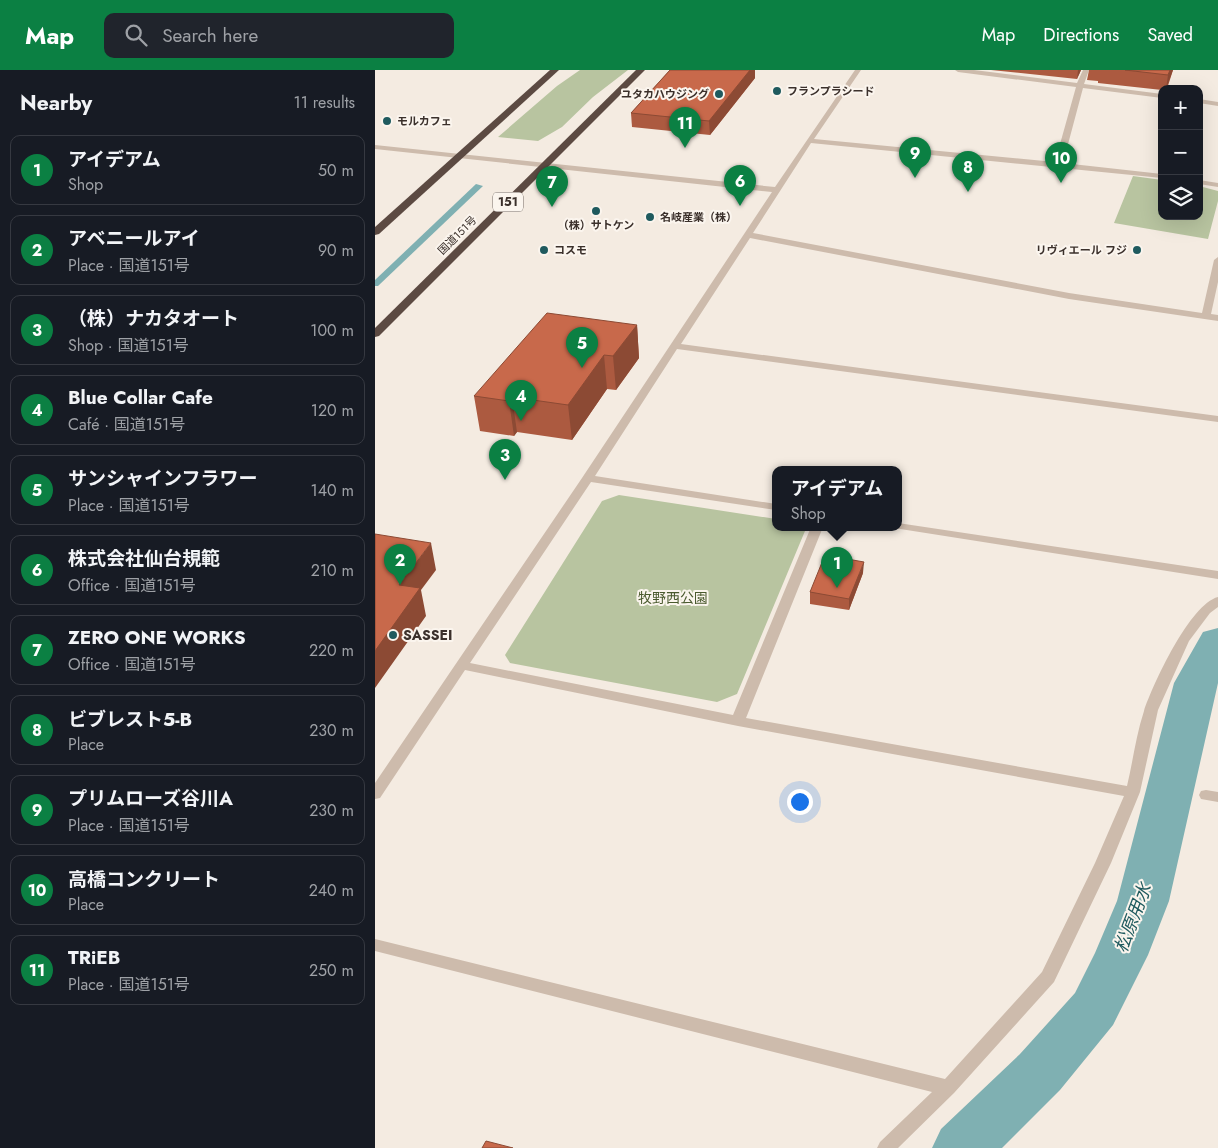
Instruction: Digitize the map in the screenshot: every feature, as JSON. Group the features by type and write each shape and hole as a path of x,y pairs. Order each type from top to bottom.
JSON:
{"highway":[{"path":"375,232 555,70"},
{"path":"533,90 565,70"},
{"name":"国道151号","path":"375,334 641,70"}],"street":[{"path":"375,794 588,478 809,141 858,70"},
{"path":"958,70 1158,95"},
{"path":"1058,165 1080,85 1086,70"},
{"path":"1203,102 1218,104"},
{"path":"809,141 1158,176"},
{"path":"375,147 777,190"},
{"path":"1203,183 1218,185"},
{"path":"747,235 1069,296 1218,318"},
{"path":"1206,316 1218,260"},
{"path":"675,346 1218,418"},
{"path":"588,478 772,506"},
{"path":"902,527 1218,575"},
{"path":"738,722 815,531"},
{"path":"886,1148 948,1088 1048,977 1103,864 1133,792 1151,710 1183,640 1206,610 1218,601"},
{"path":"461,665 738,722 1133,792"},
{"path":"375,945 948,1088"}],"green space":[{"path":"580,70 628,70 593,97 562,127 538,141 498,137 557,86"},
{"path":"1133,176 1158,179 1158,220 1203,220 1203,187 1218,191 1218,201 1208,239 1114,223"},
{"name":"牧野西公園","path":"619,495 772,518 772,531 805,531 737,694 717,702 510,663 505,655 602,501"}],"building":[{"path":"670,70 750,70 709,121 631,113"},
{"path":"1125,70 1170,70 1168,75"},
{"path":"547,313 637,325 613,356 604,355 568,405 512,397 509,401 474,396"},
{"path":"375,534 431,543 399,585 420,588 375,651"},
{"path":"825,555 864,562 849,599 810,592"},
{"path":"486,1141 513,1148 482,1148"}],"waterway":[{"path":"375,284 479,186"},
{"name":"松原用水","path":"962,1148 1040,1072 1094,1009 1121,955 1143,901 1196,683 1218,642"}],"place":[{"name":"フランプラシード","path":"777,91"},
{"name":"ユタカハウジング","path":"719,94"},
{"name":"モルカフェ","path":"387,121"},
{"name":"TRiEB","path":"685,148"},
{"name":"プリムローズ谷川A","path":"915,178"},
{"name":"高橋コンクリート","path":"1061,183"},
{"name":"ビブレスト5-B","path":"968,192"},
{"name":"株式会社仙台規範","path":"740,206"},
{"name":"ZERO ONE WORKS","path":"552,207"},
{"name":"（株）サトケン","path":"596,211"},
{"name":"名岐産業（株）","path":"650,217"},
{"name":"コスモ","path":"544,250"},
{"name":"リヴィエール フジ","path":"1137,250"},
{"name":"サンシャインフラワー","path":"582,368"},
{"name":"Blue Collar Cafe","path":"521,421"},
{"name":"（株）ナカタオート","path":"505,480"},
{"name":"アベニールアイ","path":"400,585"},
{"name":"アイデアム","path":"837,588"},
{"name":"SASSEI","path":"393,635"}]}
